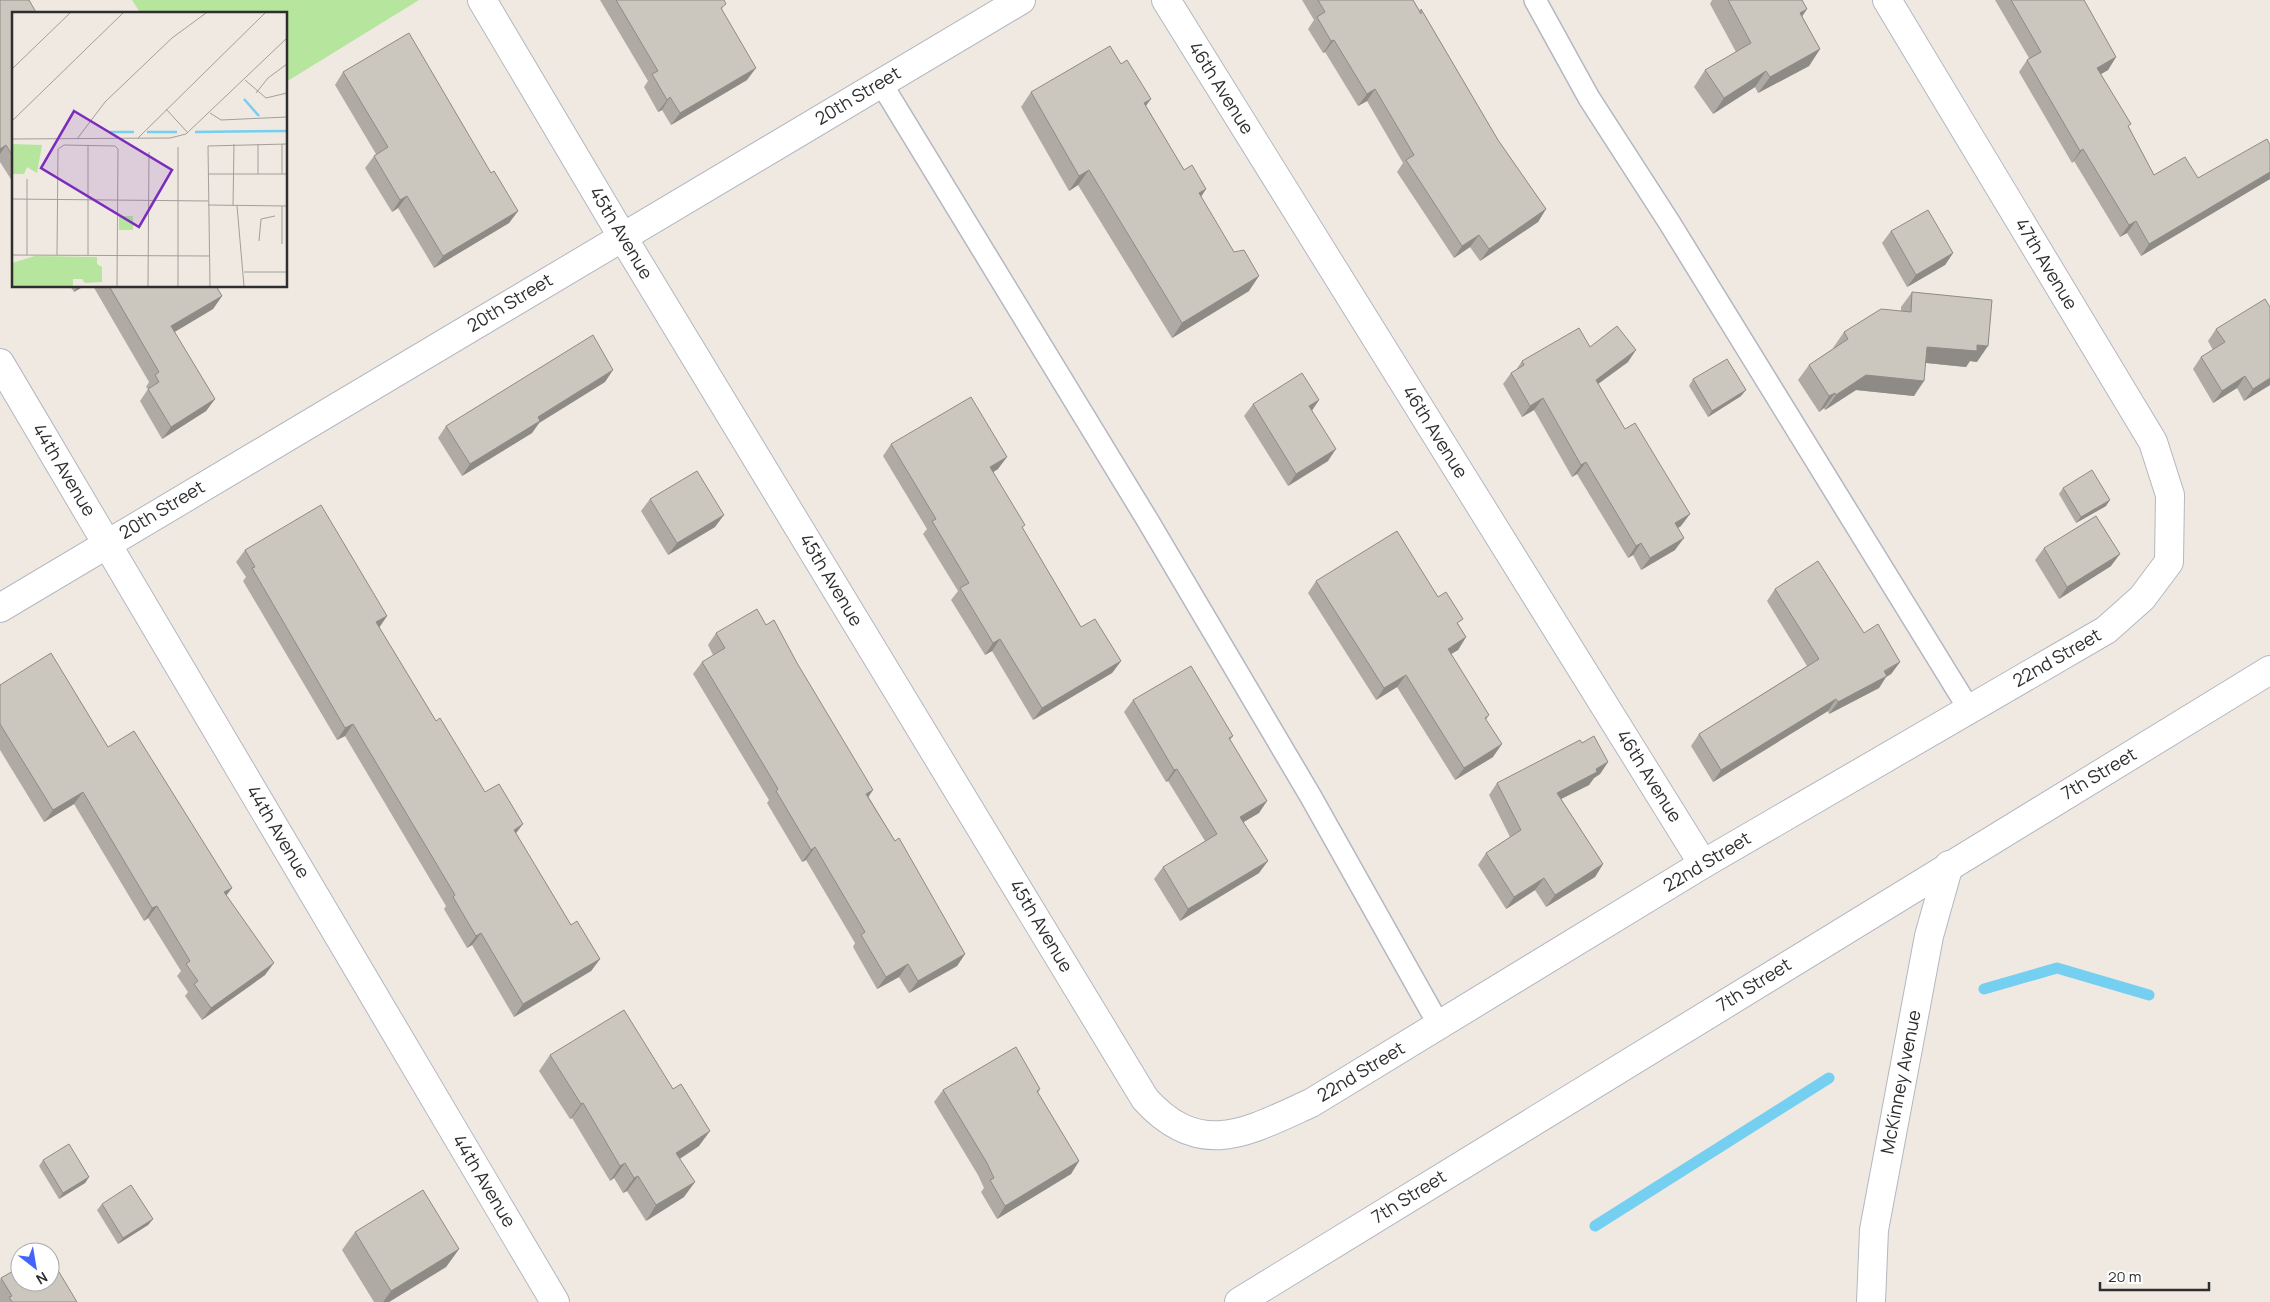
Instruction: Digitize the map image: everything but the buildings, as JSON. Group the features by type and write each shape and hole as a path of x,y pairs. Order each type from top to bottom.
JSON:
{"street":[{"name":"45th Avenue","path":"482,0 622,236 1145,1098 1162,1117 1182,1130 1203,1134"},
{"name":"20th Street","path":"0,608 1021,0"},
{"name":"46th Avenue","path":"1166,0 1703,864"},
{"name":"47th Avenue","path":"1887,0 2153,442 2170,495 2170,539"},
{"name":"44th Avenue","path":"0,362 555,1302"},
{"name":"22nd Street","path":"1203,1134 1233,1135 1267,1123 1311,1103 1703,864 2106,630 2142,598 2169,562 2170,539"},
{"name":"7th Street","path":"1239,1302 2270,670"},
{"name":"McKinney Avenue","path":"1871,1302 1874,1230 1928,936 1950,865"}],"lane":[{"path":"1535,0 1589,98 1669,222 1969,709"},
{"path":"881,83 1153,530 1316,806 1439,1024"}],"green space":[{"path":"132,0 419,0 288,81 288,12 140,12"}],"waterway":[{"path":"1984,989 2057,968 2149,995"},
{"path":"1595,1226 1829,1078"}]}
